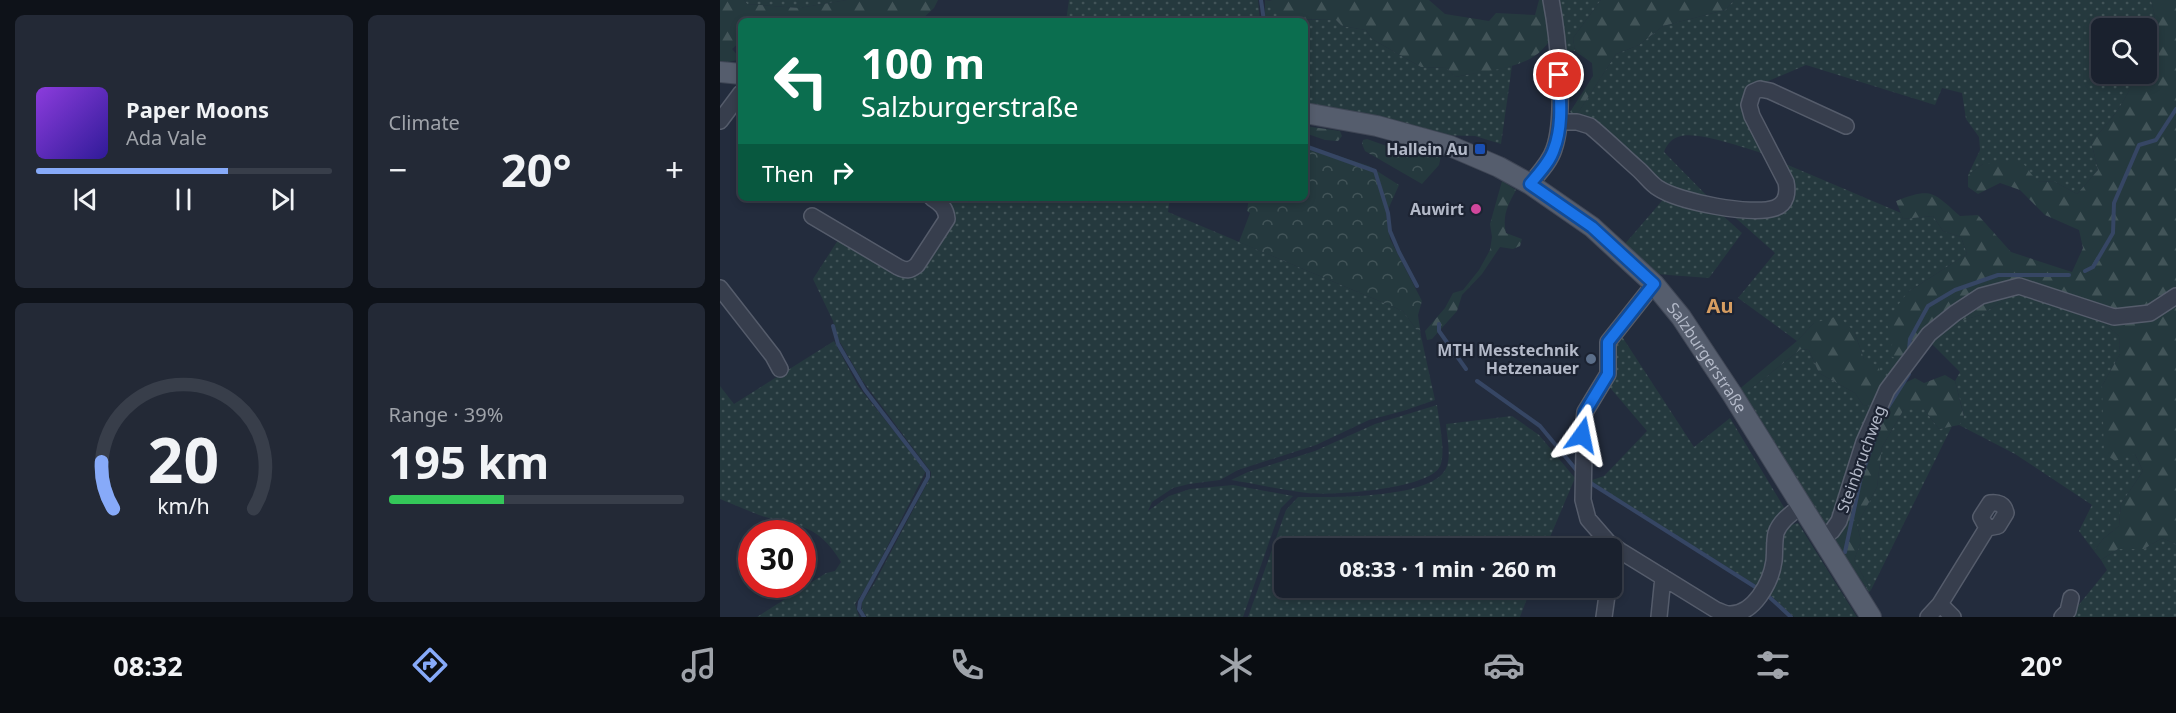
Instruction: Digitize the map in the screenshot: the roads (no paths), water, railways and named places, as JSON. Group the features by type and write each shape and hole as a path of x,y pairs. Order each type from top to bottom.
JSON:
{"main road":[{"path":"720,72 738,74"},
{"name":"Salzburgerstraße","path":"1308,114 1377,126 1450,146 1499,167 1530,184 1592,227 1654,284 1681,317 1706,353 1801,506 1826,535 1871,617"}],"street":[{"path":"1530,184 1545,166 1554,150 1560,122 1559,58 1551,0"},
{"path":"1560,122 1577,122 1590,126 1659,188 1688,201 1720,207 1761,210 1776,208 1785,201 1788,193 1786,182 1749,105 1753,92 1760,89 1770,91 1846,126"},
{"path":"720,121 738,97"},
{"path":"812,216 905,271 917,265 947,219 942,205 936,201"},
{"path":"1602,538 1588,519 1583,500 1582,435 1585,412 1608,374 1608,342 1654,284"},
{"name":"Steinbruchweg","path":"1826,535 1839,521 1864,442 1887,390 1929,334 1955,313 1981,296 2019,286 2114,317 2150,313 2176,296"},
{"path":"720,288 773,356 780,369"},
{"path":"1622,554 1716,610 1729,614 1749,608 1762,592 1774,563 1776,532 1784,520 1801,506"},
{"path":"1928,617 1940,604 1987,528"},
{"path":"1659,617 1663,577"},
{"path":"1604,617 1607,598"},
{"path":"2062,617 2068,611 2072,598"},
{"path":"1940,604 1953,617"}],"waterway":[{"path":"1261,0 1264,18"},
{"path":"2085,271 2093,267 2113,233 2114,203 2139,145 2156,140 2176,109"},
{"path":"1308,147 1375,171 1388,213 1390,231 1417,286"},
{"path":"1909,350 1910,339 1928,306 1955,290 1998,275 2069,275"},
{"path":"1439,324 1439,331 1466,369"},
{"path":"833,326 838,344 865,390 928,472 928,477 860,602 859,609 864,617"},
{"path":"1885,412 1909,374"},
{"path":"1477,381 1540,426 1578,472"},
{"path":"1845,552 1861,477 1878,429"},
{"path":"1589,482 1760,590"},
{"path":"1766,594 1791,617"}],"place":[{"name":"Hallein Au","path":"1480,149"},
{"name":"Auwirt","path":"1476,209"},
{"name":"MTH Messtechnik Hetzenauer","path":"1591,359"}],"district":[{"name":"Au","path":"1720,305"}]}
